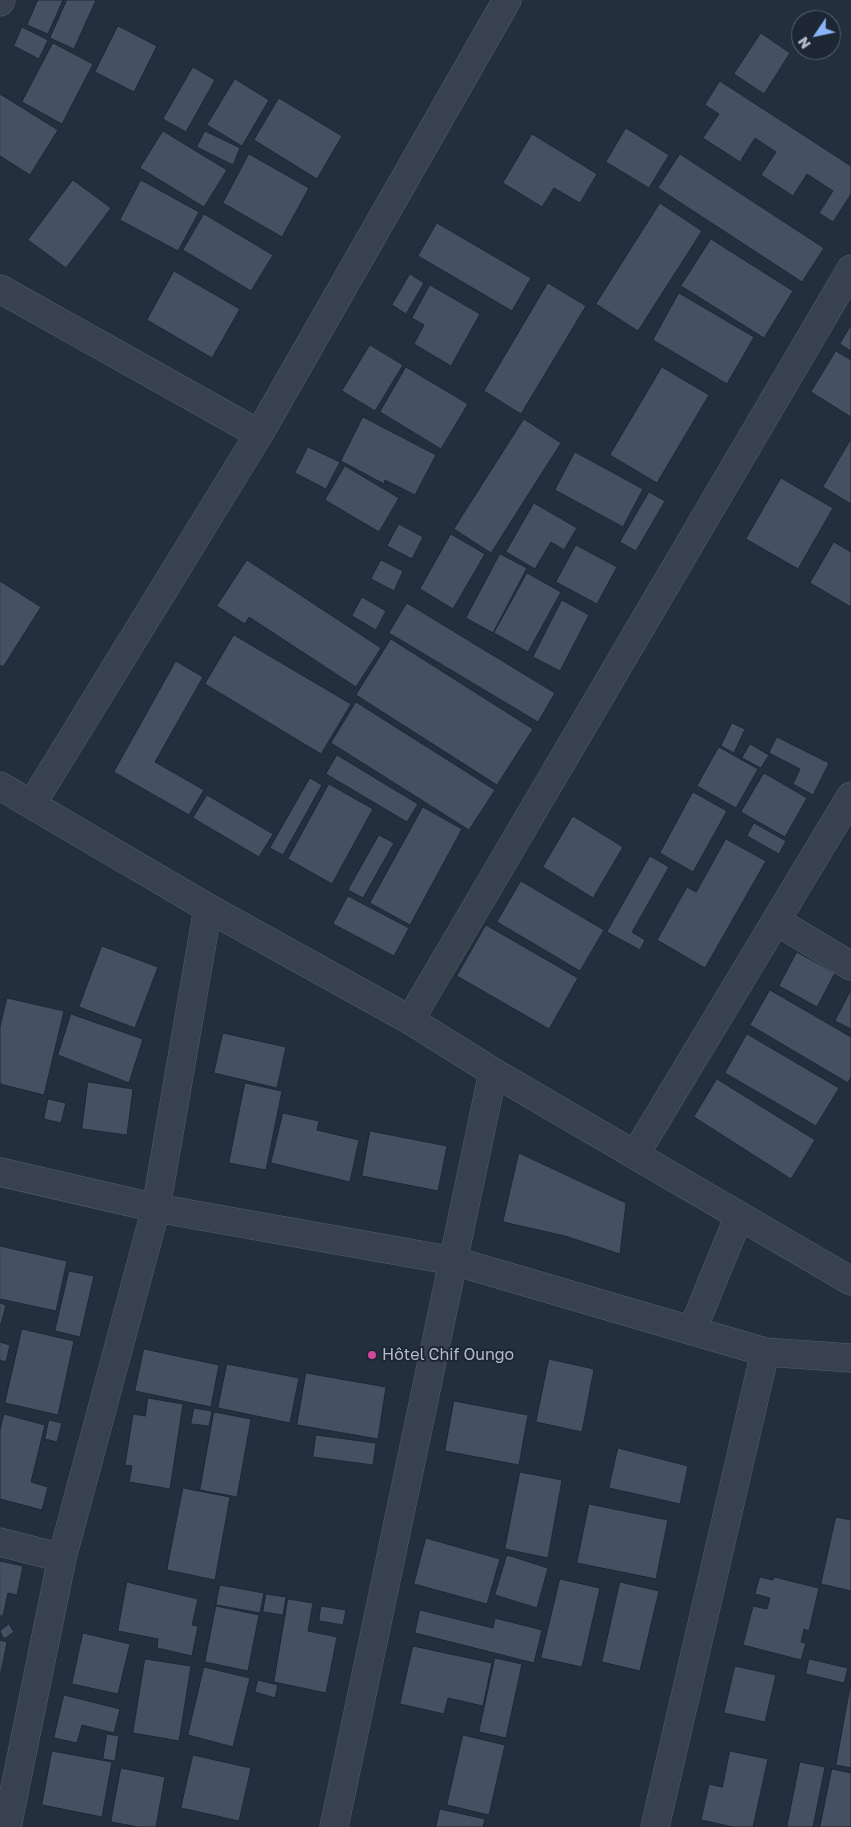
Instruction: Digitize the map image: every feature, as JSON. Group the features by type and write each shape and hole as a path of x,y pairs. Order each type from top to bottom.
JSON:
{"street":[{"path":"32,804 258,434 507,0"},
{"path":"410,1020 851,269"},
{"path":"0,288 258,434"},
{"path":"0,786 208,908 410,1020 494,1072 851,1280"},
{"path":"635,1155 851,796"},
{"path":"7,1827 62,1558 156,1208 208,908"},
{"path":"776,921 851,966"},
{"path":"334,1827 494,1072"},
{"path":"0,1172 156,1208 454,1261 765,1352 851,1358"},
{"path":"692,1331 739,1216"},
{"path":"654,1827 765,1352"},
{"path":"0,1542 62,1558"}],"building":[{"path":"38,0 63,0 48,34 27,25"},
{"path":"67,0 96,0 74,49 50,38"},
{"path":"118,26 157,46 134,92 95,72"},
{"path":"22,27 48,40 39,59 14,46"},
{"path":"761,33 790,53 764,94 734,74"},
{"path":"53,43 93,64 62,124 22,102"},
{"path":"193,67 215,80 186,132 163,119"},
{"path":"235,79 269,100 242,146 207,125"},
{"path":"720,81 851,166 851,194 833,222 819,213 833,191 807,174 793,196 761,175 776,152 755,138 740,162 703,138 719,114 705,105"},
{"path":"0,94 58,130 30,175 0,156"},
{"path":"279,98 342,136 317,179 254,140"},
{"path":"626,128 669,155 649,188 606,162"},
{"path":"163,131 227,170 204,207 140,168"},
{"path":"205,131 240,148 233,165 197,147"},
{"path":"532,134 597,174 580,203 554,188 542,207 503,183"},
{"path":"249,154 309,188 282,237 223,203"},
{"path":"680,154 824,248 802,282 658,188"},
{"path":"73,180 111,208 66,268 28,240"},
{"path":"141,180 199,212 178,251 120,220"},
{"path":"660,203 702,231 638,331 596,304"},
{"path":"204,214 273,255 251,291 183,250"},
{"path":"437,223 531,278 512,311 418,256"},
{"path":"711,239 793,291 764,338 681,286"},
{"path":"174,271 240,309 212,358 147,320"},
{"path":"410,274 424,283 406,314 392,305"},
{"path":"548,283 586,306 521,414 484,391"},
{"path":"430,285 480,314 451,366 414,344 424,325 412,318"},
{"path":"679,293 754,337 727,384 653,340"},
{"path":"851,325 851,351 840,344"},
{"path":"370,345 403,365 375,411 342,391"},
{"path":"836,351 851,360 851,417 811,392"},
{"path":"406,367 468,404 441,449 380,412"},
{"path":"662,367 709,395 657,483 610,455"},
{"path":"363,417 436,455 415,495 385,480 384,484 341,461"},
{"path":"524,419 561,443 491,553 454,529"},
{"path":"851,439 851,504 823,487"},
{"path":"308,447 340,462 326,489 295,473"},
{"path":"575,452 643,489 623,527 555,490"},
{"path":"345,466 399,498 379,532 325,500"},
{"path":"781,478 833,508 798,569 746,539"},
{"path":"649,492 665,501 636,551 620,542"},
{"path":"534,503 577,528 564,550 551,542 535,569 506,552"},
{"path":"399,524 423,537 412,559 387,546"},
{"path":"451,534 485,554 453,609 420,589"},
{"path":"834,542 851,552 851,607 810,583"},
{"path":"576,545 617,567 597,604 556,582"},
{"path":"500,554 527,568 493,633 466,618"},
{"path":"247,560 381,648 356,687 249,617 245,624 217,606"},
{"path":"381,560 403,571 394,591 371,579"},
{"path":"527,573 561,592 528,652 494,633"},
{"path":"0,581 41,607 3,667 0,665"},
{"path":"362,597 386,611 376,630 352,616"},
{"path":"562,600 589,615 560,671 533,657"},
{"path":"407,603 555,693 538,722 389,633"},
{"path":"234,635 351,704 321,754 205,684"},
{"path":"391,639 533,729 497,785 356,695"},
{"path":"176,661 203,677 155,762 204,790 189,815 114,772"},
{"path":"356,702 495,790 469,830 331,743"},
{"path":"732,723 745,729 734,753 721,746"},
{"path":"777,737 829,763 813,795 793,784 800,769 769,753"},
{"path":"750,744 769,755 761,768 742,758"},
{"path":"719,747 758,769 736,808 697,786"},
{"path":"337,755 418,804 407,822 326,774"},
{"path":"764,773 807,798 785,837 741,812"},
{"path":"310,778 322,785 283,855 270,848"},
{"path":"329,784 373,809 332,884 288,859"},
{"path":"693,792 727,811 693,872 660,853"},
{"path":"207,795 273,834 259,857 193,818"},
{"path":"423,807 462,829 410,925 370,903"},
{"path":"573,816 623,847 593,898 543,867"},
{"path":"754,823 786,841 779,854 747,836"},
{"path":"379,835 394,843 363,898 348,890"},
{"path":"726,839 766,861 705,968 657,940 687,887 696,892"},
{"path":"650,856 669,867 632,932 645,940 640,950 607,932"},
{"path":"521,881 604,930 580,971 497,922"},
{"path":"348,896 409,928 394,956 333,924"},
{"path":"486,925 578,978 549,1029 457,976"},
{"path":"102,946 158,967 135,1028 79,1007"},
{"path":"797,952 835,973 817,1007 779,986"},
{"path":"770,990 851,1037 851,1077 848,1083 750,1025"},
{"path":"851,990 851,1029 835,1021"},
{"path":"7,998 64,1011 44,1095 0,1084 0,1027"},
{"path":"71,1014 143,1039 129,1083 58,1055"},
{"path":"223,1033 286,1047 277,1088 214,1073"},
{"path":"747,1034 839,1088 816,1126 725,1073"},
{"path":"717,1079 815,1140 791,1179 694,1117"},
{"path":"88,1082 133,1089 127,1135 82,1129"},
{"path":"245,1083 282,1091 266,1170 229,1163"},
{"path":"48,1099 66,1103 61,1123 44,1119"},
{"path":"283,1113 319,1121 317,1130 359,1140 350,1182 271,1163"},
{"path":"370,1131 447,1146 438,1191 362,1176"},
{"path":"519,1153 626,1203 620,1254 565,1236 503,1222"},
{"path":"0,1246 67,1261 56,1311 0,1299"},
{"path":"69,1271 94,1276 80,1337 55,1331"},
{"path":"0,1303 6,1305 1,1324 0,1324"},
{"path":"22,1329 74,1341 58,1415 5,1403"},
{"path":"0,1342 10,1345 6,1362 0,1360"},
{"path":"144,1349 219,1365 211,1407 135,1391"},
{"path":"549,1359 594,1369 582,1432 536,1422"},
{"path":"227,1364 299,1378 290,1423 218,1408"},
{"path":"306,1373 386,1387 378,1439 297,1425"},
{"path":"148,1398 183,1404 170,1489 129,1482 132,1466 125,1465 133,1414 145,1416"},
{"path":"454,1401 528,1415 519,1465 445,1451"},
{"path":"194,1408 212,1411 209,1426 191,1424"},
{"path":"214,1412 251,1419 237,1497 200,1490"},
{"path":"4,1414 45,1425 31,1482 48,1487 42,1510 0,1499 0,1430"},
{"path":"49,1420 62,1423 57,1442 45,1439"},
{"path":"316,1435 376,1443 373,1465 313,1457"},
{"path":"618,1448 688,1466 680,1504 609,1488"},
{"path":"520,1472 562,1480 548,1558 505,1549"},
{"path":"183,1488 230,1497 215,1580 167,1570"},
{"path":"589,1504 668,1520 656,1579 577,1563"},
{"path":"836,1517 851,1520 851,1591 821,1584"},
{"path":"426,1538 500,1559 487,1604 414,1584"},
{"path":"507,1555 548,1568 537,1608 495,1595"},
{"path":"0,1561 23,1566 17,1595 8,1593 3,1616 0,1616"},
{"path":"760,1577 773,1580 774,1577 819,1588 809,1631 804,1629 801,1642 806,1643 801,1660 743,1645 753,1606 767,1609 770,1598 755,1594"},
{"path":"560,1579 600,1588 582,1667 541,1658"},
{"path":"127,1582 198,1599 192,1625 198,1626 192,1656 157,1648 158,1639 118,1631"},
{"path":"620,1582 659,1591 640,1671 602,1662"},
{"path":"220,1585 264,1593 260,1613 216,1605"},
{"path":"266,1594 286,1597 283,1615 263,1612"},
{"path":"288,1599 313,1603 308,1631 337,1637 326,1693 274,1682"},
{"path":"216,1606 259,1615 248,1671 205,1662"},
{"path":"321,1606 346,1610 343,1625 319,1621"},
{"path":"420,1610 493,1628 495,1618 542,1630 534,1663 415,1633"},
{"path":"9,1624 14,1632 4,1639 0,1631"},
{"path":"83,1633 130,1644 118,1694 72,1684"},
{"path":"0,1640 7,1642 1,1672 0,1672"},
{"path":"413,1646 492,1663 483,1706 448,1698 444,1714 400,1704"},
{"path":"495,1658 522,1664 506,1738 479,1732"},
{"path":"145,1659 191,1666 179,1741 133,1733"},
{"path":"809,1659 848,1668 844,1683 806,1674"},
{"path":"735,1666 776,1675 765,1722 724,1713"},
{"path":"204,1667 250,1678 233,1747 188,1735"},
{"path":"258,1680 278,1685 275,1698 255,1692"},
{"path":"851,1682 851,1768 836,1765"},
{"path":"64,1695 120,1709 114,1733 82,1725 77,1743 54,1738"},
{"path":"107,1734 119,1736 115,1761 103,1759"},
{"path":"463,1735 505,1745 489,1815 447,1805"},
{"path":"52,1751 112,1762 102,1817 42,1805"},
{"path":"730,1751 768,1759 753,1827 733,1827 701,1820 709,1784 722,1787"},
{"path":"193,1755 251,1768 239,1821 181,1808"},
{"path":"800,1762 825,1767 813,1827 787,1827"},
{"path":"121,1768 165,1777 156,1827 138,1827 111,1822"},
{"path":"832,1769 851,1773 851,1827 820,1827"},
{"path":"440,1809 485,1819 483,1827 436,1827"}],"place":[{"name":"Hôtel Chif Oungo","path":"372,1355"}]}
